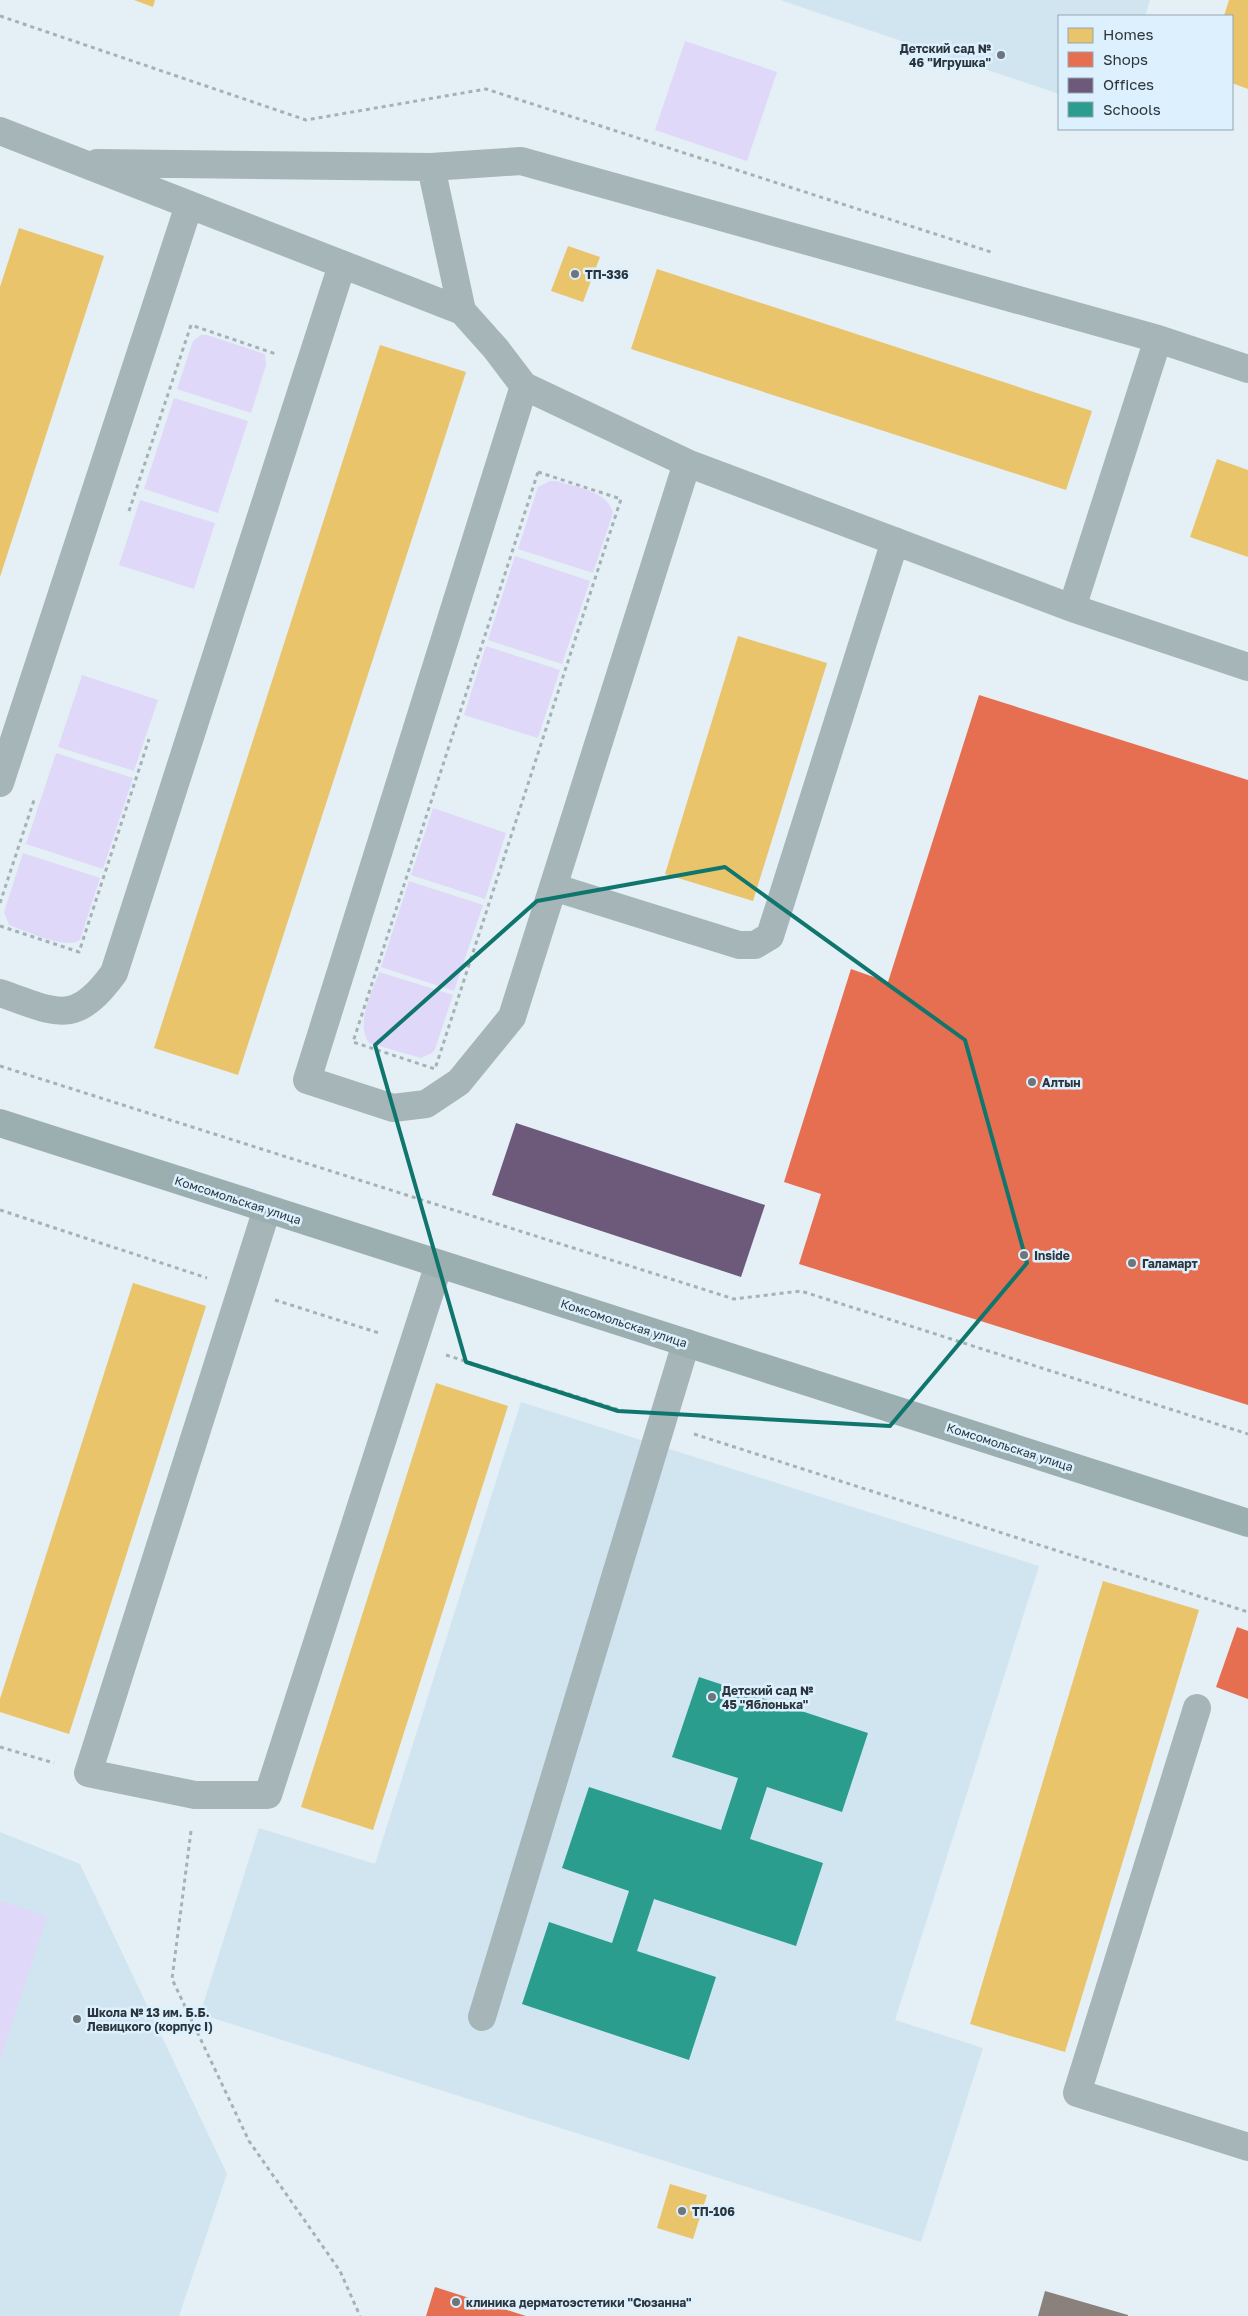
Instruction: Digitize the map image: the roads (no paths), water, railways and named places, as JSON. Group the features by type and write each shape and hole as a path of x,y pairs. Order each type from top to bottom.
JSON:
{"main road":[{"name":"Комсомольская улица","path":"0,1123 1248,1523"}],"lane":[{"path":"0,131 462,311 496,349 524,386 687,463 1072,608 1248,667"},
{"path":"80,163 431,167 521,161 1158,339 1248,369"},
{"path":"431,167 462,311"},
{"path":"0,783 189,205"},
{"path":"0,993 54,1012 80,1008 99,993 114,973 342,265"},
{"path":"1072,608 1158,339"},
{"path":"524,386 306,1080 393,1108 426,1104 459,1082 512,1017 687,463"},
{"path":"553,887 739,945 755,945 770,936 894,541"},
{"path":"267,1209 88,1773 195,1795 268,1795 439,1264"},
{"path":"482,2018 686,1343"},
{"path":"1196,1708 1076,2094 1248,2147"}],"place":[{"name":"Детский сад № 46 \"Игрушка\"","path":"1001,55"},
{"name":"ТП-336","path":"575,274"},
{"name":"Алтын","path":"1032,1082"},
{"name":"Inside","path":"1024,1255"},
{"name":"Галамарт","path":"1132,1263"},
{"name":"Детский сад № 45 \"Яблонька\"","path":"712,1697"},
{"name":"Школа № 13 им. Б.Б. Левицкого (корпус I)","path":"77,2019"},
{"name":"ТП-106","path":"682,2211"},
{"name":"клиника дерматоэстетики \"Сюзанна\"","path":"456,2302"}]}
